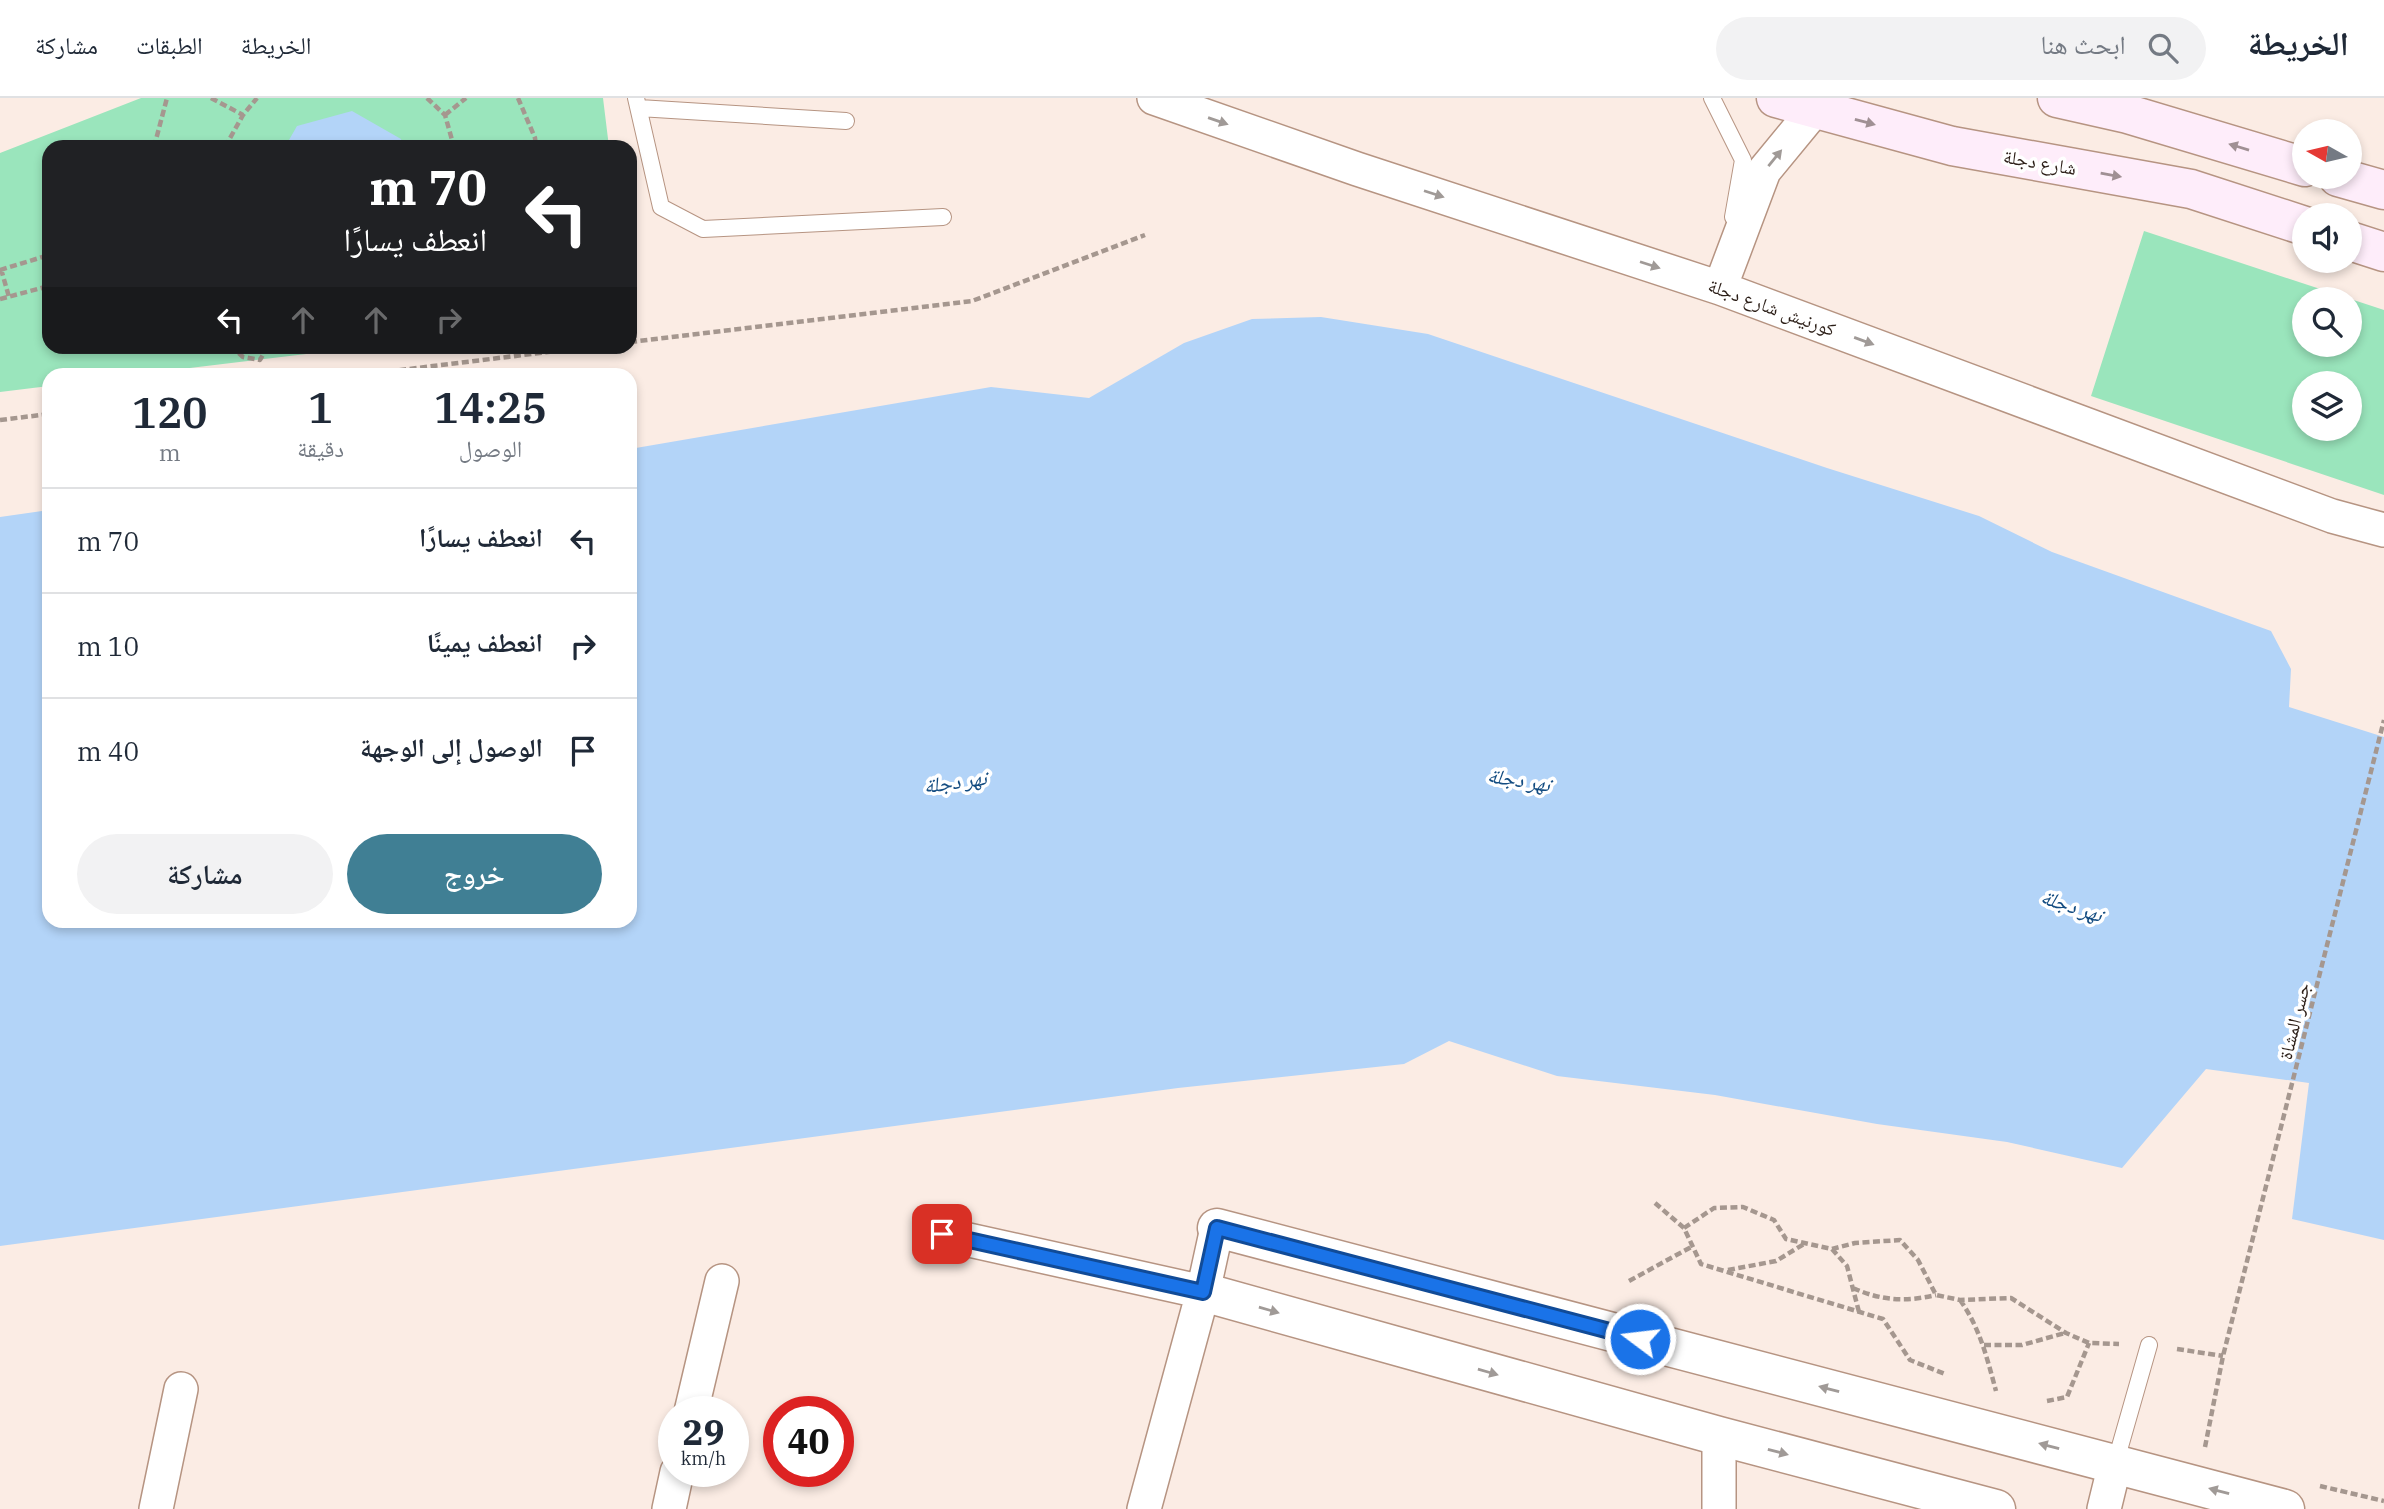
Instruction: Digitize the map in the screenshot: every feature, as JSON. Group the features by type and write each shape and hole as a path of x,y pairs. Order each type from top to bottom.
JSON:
{"main road":[{"name":"شارع دجلة","path":"1776,98 1952,146 2191,189 2292,222"},
{"path":"2057,98 2131,106 2292,162"},
{"path":"2362,184 2384,190"},
{"path":"2362,245 2384,252"}],"street":[{"name":"كورنيش شارع دجلة","path":"1154,98 1357,169 1720,288 2332,516 2384,530"},
{"path":"1720,288 1764,171 1815,109"},
{"path":"1144,1509 1203,1292 1217,1228 2285,1509"},
{"path":"942,1234 1203,1292 1719,1436 1996,1509"},
{"path":"695,1396 722,1281"},
{"path":"156,1509 181,1389"},
{"path":"1719,1436 1719,1509"},
{"path":"2104,1509 2115,1464"},
{"path":"669,1509 674,1487"}],"lane":[{"path":"1712,98 1743,160 1720,288"},
{"path":"846,121 638,103 660,207 703,229 943,217"},
{"path":"2115,1464 2148,1345"}],"path":[{"path":"156,140 167,98"},
{"path":"211,98 243,115"},
{"path":"229,140 243,115 257,98"},
{"path":"427,98 445,115 452,140"},
{"path":"445,115 466,98"},
{"path":"518,98 535,140"},
{"path":"637,341 972,301 1145,235"},
{"path":"9,297 1,270 42,257"},
{"path":"0,299 42,288"},
{"path":"240,354 260,360 263,354"},
{"path":"417,368 532,354"},
{"path":"0,420 42,415"},
{"name":"جسر المشاة","path":"2214,1397 2384,720"},
{"path":"1655,1203 1684,1228 1701,1264 1883,1319 1910,1360 1957,1378"},
{"path":"1684,1228 1714,1208 1743,1208 1774,1220 1786,1239 1832,1249 1855,1243 1900,1240 1918,1259 1936,1295"},
{"path":"1727,1271 1776,1261 1805,1243"},
{"path":"1629,1281 1693,1246"},
{"path":"1832,1249 1847,1266 1859,1312"},
{"path":"1853,1288 1883,1299 1910,1301 1936,1295 1960,1300 2011,1298 2066,1333 2089,1343 2148,1345 2223,1356"},
{"path":"1960,1300 1972,1317 1984,1345 1996,1392"},
{"path":"1984,1345 2022,1345 2066,1333"},
{"path":"2043,1402 2067,1397 2089,1343"},
{"path":"1983,1387 2008,1396"}],"green space":[{"path":"141,98 603,98 608,140 42,140 42,354 307,354 190,368 42,368 42,387 0,392 0,153"},
{"path":"2144,231 2314,287 2292,287 2292,357 2362,357 2362,303 2384,310 2384,495 2091,396"}],"water":[{"path":"352,111 401,140 289,140 297,126"},
{"name":"نهر دجلة","path":"1321,317 1428,334 1979,516 2052,552 2271,631 2291,669 2289,707 2384,737 2384,1240 2292,1219 2309,1083 2206,1069 2122,1168 2007,1142 1877,1124 1715,1095 1557,1076 1449,1041 1404,1064 1178,1088 0,1246 0,517 42,511 42,928 637,928 637,448 991,387 1089,398 1184,343 1252,319"}],"route":[{"path":"942,1234 1203,1292 1217,1228 1640,1339"}]}
